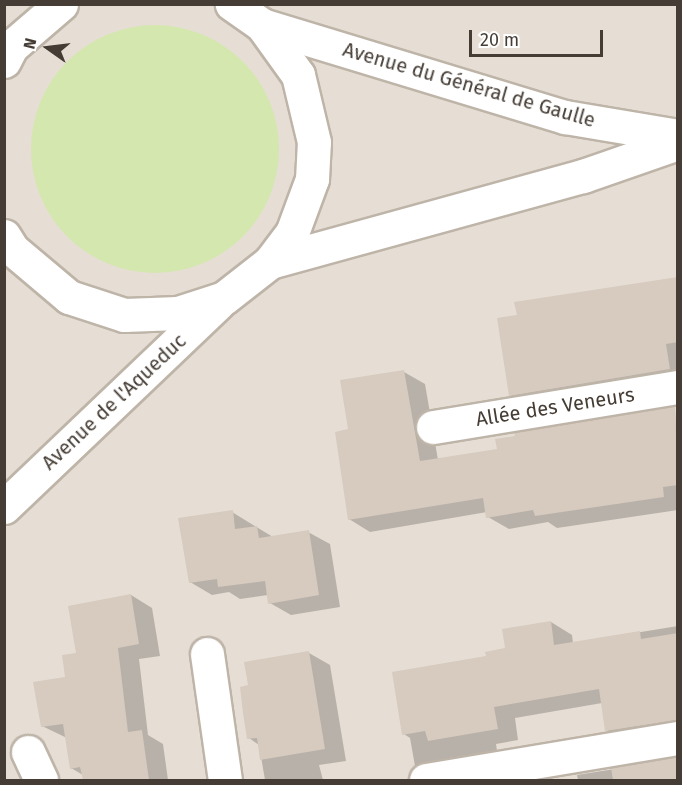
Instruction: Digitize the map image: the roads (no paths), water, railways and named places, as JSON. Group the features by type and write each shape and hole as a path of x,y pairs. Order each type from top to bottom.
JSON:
{"street":[{"path":"4,61 11,47 61,4"},
{"path":"4,236 12,249 69,297 124,315 178,313 224,298 270,262 292,233 312,179 314,142 298,75 262,25 232,4"},
{"name":"Avenue du Général de Gaulle","path":"262,25 566,117 678,136"},
{"path":"270,262 583,176 678,143"},
{"name":"Avenue de l'Aqueduc","path":"4,507 224,298"},
{"name":"Allée des Veneurs","path":"433,428 678,387"},
{"path":"207,654 225,780"},
{"path":"426,780 678,738"}]}
